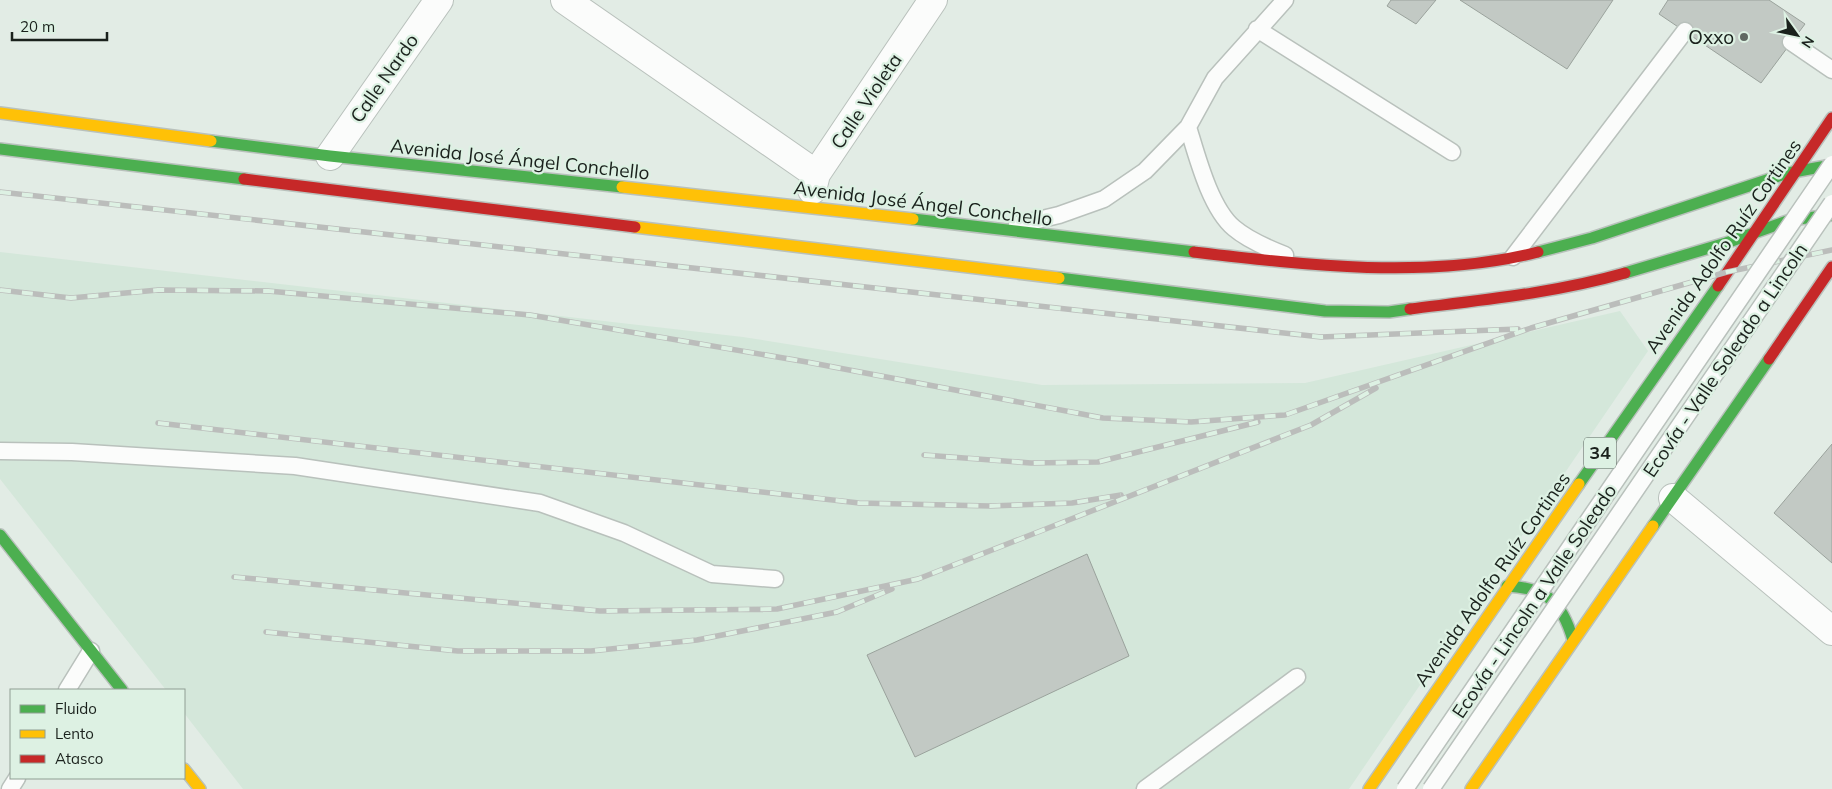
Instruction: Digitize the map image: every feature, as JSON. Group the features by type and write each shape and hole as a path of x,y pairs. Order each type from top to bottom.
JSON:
{"main road":[{"name":"Avenida José Ángel Conchello","path":"0,113 330,156 808,206 1307,264 1450,265 1513,257 1565,246 1713,195 1798,171 1832,164"},
{"name":"Avenida Adolfo Ruíz Cortines","path":"1369,789 1507,586 1758,230 1832,118"},
{"path":"0,149 1325,311 1388,312 1530,294 1606,278 1726,243 1790,220 1832,215"},
{"path":"1471,789 1832,267"},
{"path":"0,535 121,689"},
{"path":"1507,586 1524,586 1552,598 1563,611 1573,640"},
{"path":"185,770 200,789"}],"street":[{"name":"Calle Nardo","path":"330,156 439,0"},
{"path":"565,0 816,174"},
{"name":"Calle Violeta","path":"808,206 816,174 933,0"},
{"path":"1673,498 1832,631"}],"lane":[{"path":"1000,229 1058,215 1104,199 1145,171 1188,127 1215,78 1257,29 1286,0"},
{"path":"1257,29 1452,152"},
{"path":"1513,257 1685,31"},
{"path":"1791,42 1832,70"},
{"path":"1188,127 1210,193 1232,227 1261,245 1307,264"},
{"name":"Ecovía - Lincoln a Valle Soleado","path":"1406,789 1832,164"},
{"name":"Ecovía - Valle Soleado a Lincoln","path":"1431,789 1832,203"},
{"path":"0,451 72,452 295,466 540,502 624,533 712,574 775,579"},
{"path":"69,689 91,651"},
{"path":"1145,789 1297,677"}],"shaded area":[{"path":"0,252 743,337 1042,385 1305,383 1620,311 1648,351 1349,789 243,789 185,714 185,689 165,689 0,479"}],"building":[{"path":"1391,0 1436,0 1416,24 1387,6"},
{"path":"1460,0 1613,0 1567,69"},
{"name":"Oxxo","path":"1668,0 1769,0 1805,24 1761,83 1659,14"},
{"path":"1832,444 1832,563 1774,513"},
{"path":"1087,554 1129,656 915,757 867,655"}],"railway":[{"path":"0,192 1321,337 1518,329"},
{"path":"0,290 71,298 158,290 268,291 530,315 807,362 1103,418 1191,422 1285,415 1531,328 1727,272 1832,250"},
{"path":"234,577 600,611 777,609 918,579 1311,425 1376,388"},
{"path":"924,455 1031,463 1098,462 1258,422"},
{"path":"158,423 859,503 990,506 1072,503 1121,495"},
{"path":"266,632 458,651 591,651 697,640 837,612 892,589"}],"traffic: fast":[{"path":"211,141 330,156 622,187"},
{"path":"0,149 244,179"},
{"path":"1538,252 1592,238 1788,173 1832,165"},
{"path":"1625,273 1726,243 1790,220 1832,215"},
{"path":"913,219 1194,252"},
{"path":"1059,278 1325,311 1389,312 1410,309"},
{"path":"1579,484 1718,286"},
{"path":"1653,526 1769,359"},
{"path":"0,535 121,689"},
{"path":"1507,586 1533,590 1551,600 1564,616 1573,640"}],"traffic: slow":[{"path":"0,113 211,141"},
{"path":"622,187 913,219"},
{"path":"635,227 1059,278"},
{"path":"1369,789 1579,484"},
{"path":"1471,789 1653,526"},
{"path":"185,770 200,789"}],"traffic: jam":[{"path":"1718,286 1832,118"},
{"path":"244,179 635,227"},
{"path":"1194,252 1322,265 1410,268 1454,266 1496,261 1538,252"},
{"path":"1769,359 1832,267"},
{"path":"1410,309 1545,291 1625,273"}],"place":[{"name":"Oxxo","path":"1744,37"}]}
